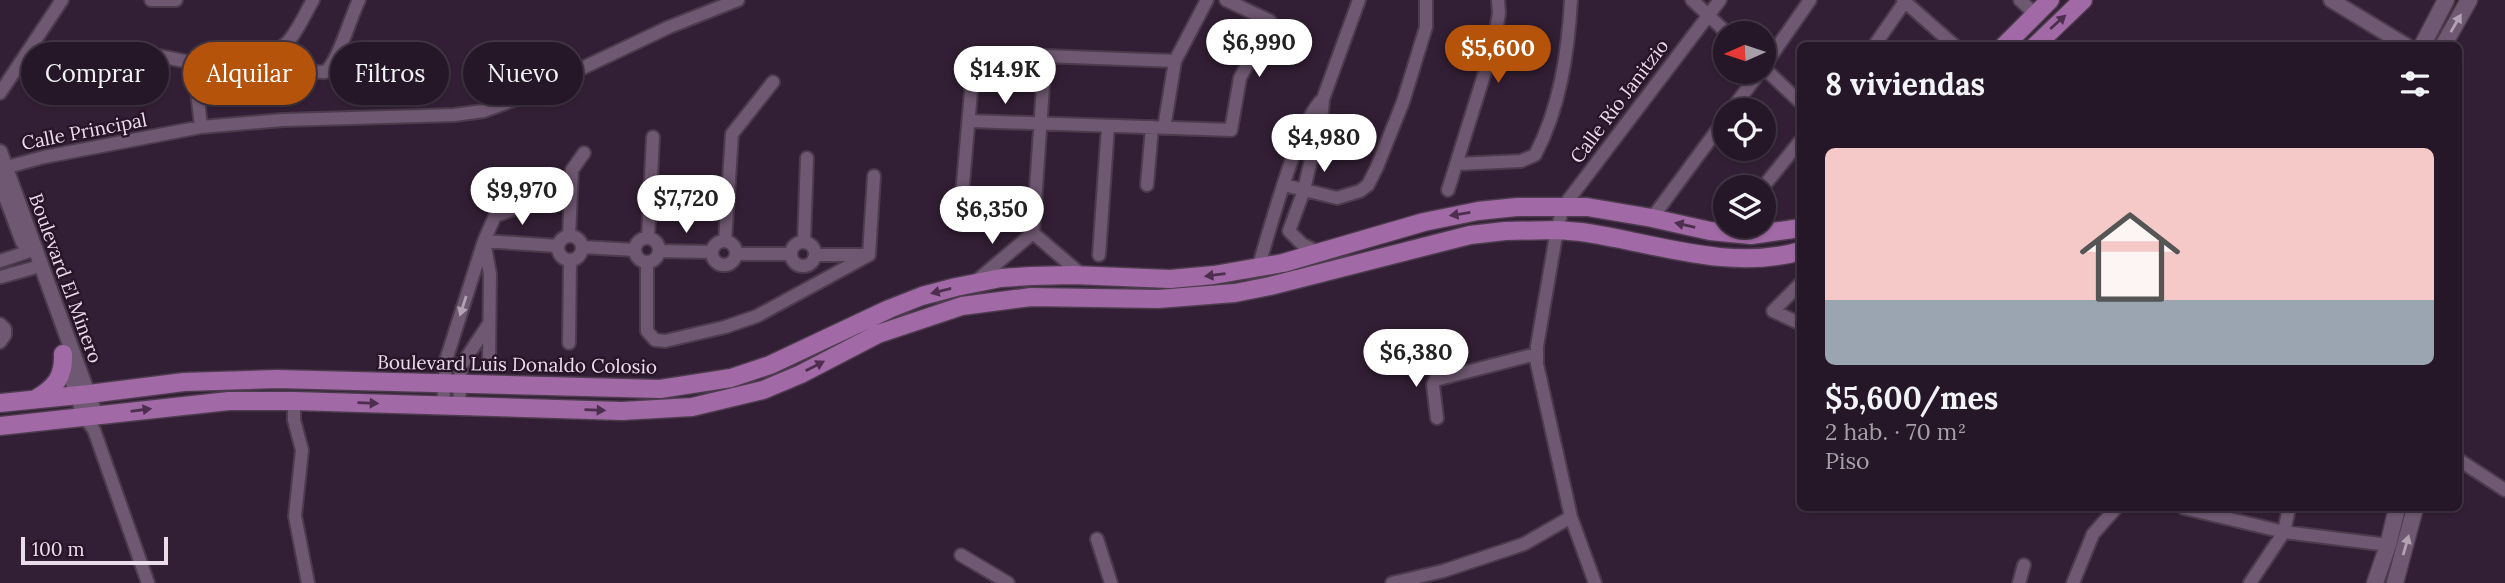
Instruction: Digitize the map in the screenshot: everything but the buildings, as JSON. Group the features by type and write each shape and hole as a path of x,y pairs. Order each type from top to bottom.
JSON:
{"main road":[{"path":"2008,42 2050,0"},
{"path":"2039,42 2083,0"},
{"path":"2424,42 2446,0"},
{"path":"2445,42 2469,0"},
{"name":"Boulevard Luis Donaldo Colosio","path":"0,402 226,380 660,389 731,378 770,365 911,300 973,284 1011,278 1082,275 1170,279 1214,275 1258,268 1318,253 1450,215 1517,207 1587,207 1713,227"},
{"name":"Boulevard Luis Donaldo Colosio","path":"1776,232 1797,229"},
{"path":"0,426 92,422 174,406 229,401 622,411 692,407 763,390 801,374 878,334 962,306 1031,296 1158,299 1235,293 1282,284 1470,235 1505,231 1557,230 1602,235 1733,259 1767,258 1797,252"},
{"path":"37,398 59,380 63,368 63,354"},
{"path":"2375,583 2396,511"},
{"path":"2395,583 2414,511"}],"street":[{"path":"0,93 62,0"},
{"path":"151,0 176,0"},
{"path":"288,42 313,0"},
{"path":"316,72 325,72 333,65 349,19 359,0"},
{"name":"Calle Principal","path":"3,167 201,127 283,120 454,115 484,111 519,98 669,27 738,0"},
{"path":"1147,185 1175,61 1207,0"},
{"path":"970,121 1231,130 1240,78 1270,21 1226,0"},
{"path":"1289,231 1304,190 1323,99 1359,0"},
{"path":"1284,185 1337,198 1360,191 1368,185 1403,102 1426,27 1426,0"},
{"path":"1448,190 1494,43 1499,13 1498,0"},
{"path":"1457,164 1521,161 1535,155 1554,110 1564,69 1571,0"},
{"path":"1692,0 1714,21"},
{"name":"Calle Río Janitzio","path":"1595,583 1571,517 1536,355 1557,230 1563,206 1720,0"},
{"path":"1776,50 1810,0"},
{"path":"2020,0 2035,14"},
{"path":"2331,0 2400,42"},
{"path":"1877,42 1905,1 1951,42"},
{"path":"973,284 1032,233 1045,56 1175,61"},
{"path":"1776,79 1797,99"},
{"path":"962,195 972,80"},
{"path":"725,241 732,134 774,82"},
{"path":"1740,98 1751,84"},
{"path":"1258,268 1312,109 1323,99"},
{"path":"199,105 201,127"},
{"path":"1099,255 1108,126"},
{"path":"1652,218 1713,136"},
{"path":"648,238 653,137"},
{"path":"1773,175 1797,145"},
{"name":"Boulevard El Minero","path":"0,152 92,422"},
{"path":"569,236 573,166 584,153"},
{"path":"804,243 807,158"},
{"path":"869,255 874,176"},
{"name":"Boulevard El Minero","path":"0,181 63,354 83,395"},
{"path":"451,406 452,384 446,360 484,241 498,214 570,188"},
{"path":"1271,226 1289,231 1302,244 1318,253"},
{"path":"1032,233 1082,275"},
{"path":"569,236 579,240 582,247 578,256 570,260 561,256 558,247 561,239 569,236"},
{"path":"648,238 656,242 659,251 655,259 647,262 638,258 635,250 639,241 648,238"},
{"path":"484,241 558,247"},
{"path":"484,241 491,274 489,364"},
{"path":"725,241 732,244 736,254 729,264 721,265 714,260 712,252 715,245 725,241"},
{"path":"804,243 811,245 815,255 811,263 803,266 795,262 792,254 797,244 804,243"},
{"path":"582,247 635,250"},
{"path":"659,251 712,252"},
{"path":"0,261 27,252"},
{"path":"736,254 792,254"},
{"path":"815,255 869,255"},
{"path":"647,262 647,331 655,340 665,341 725,327 757,316 869,255"},
{"path":"569,343 570,260"},
{"path":"1,277 33,268"},
{"path":"1797,287 1773,311 1797,322"},
{"path":"0,324 5,329 5,335 0,342"},
{"path":"452,384 488,325"},
{"path":"1437,418 1433,385 1435,380 1536,355"},
{"path":"294,401 295,421 302,450 295,516 308,583"},
{"path":"92,422 148,583"},
{"path":"2462,462 2505,489"},
{"path":"2073,583 2093,534 2113,511"},
{"path":"2196,511 2284,532 2388,545"},
{"path":"2250,583 2284,532 2288,511"},
{"path":"1392,583 1443,577 1524,544 1571,517"},
{"path":"1097,540 1111,583"},
{"path":"961,555 1008,583"},
{"path":"2019,583 2024,565"}]}
